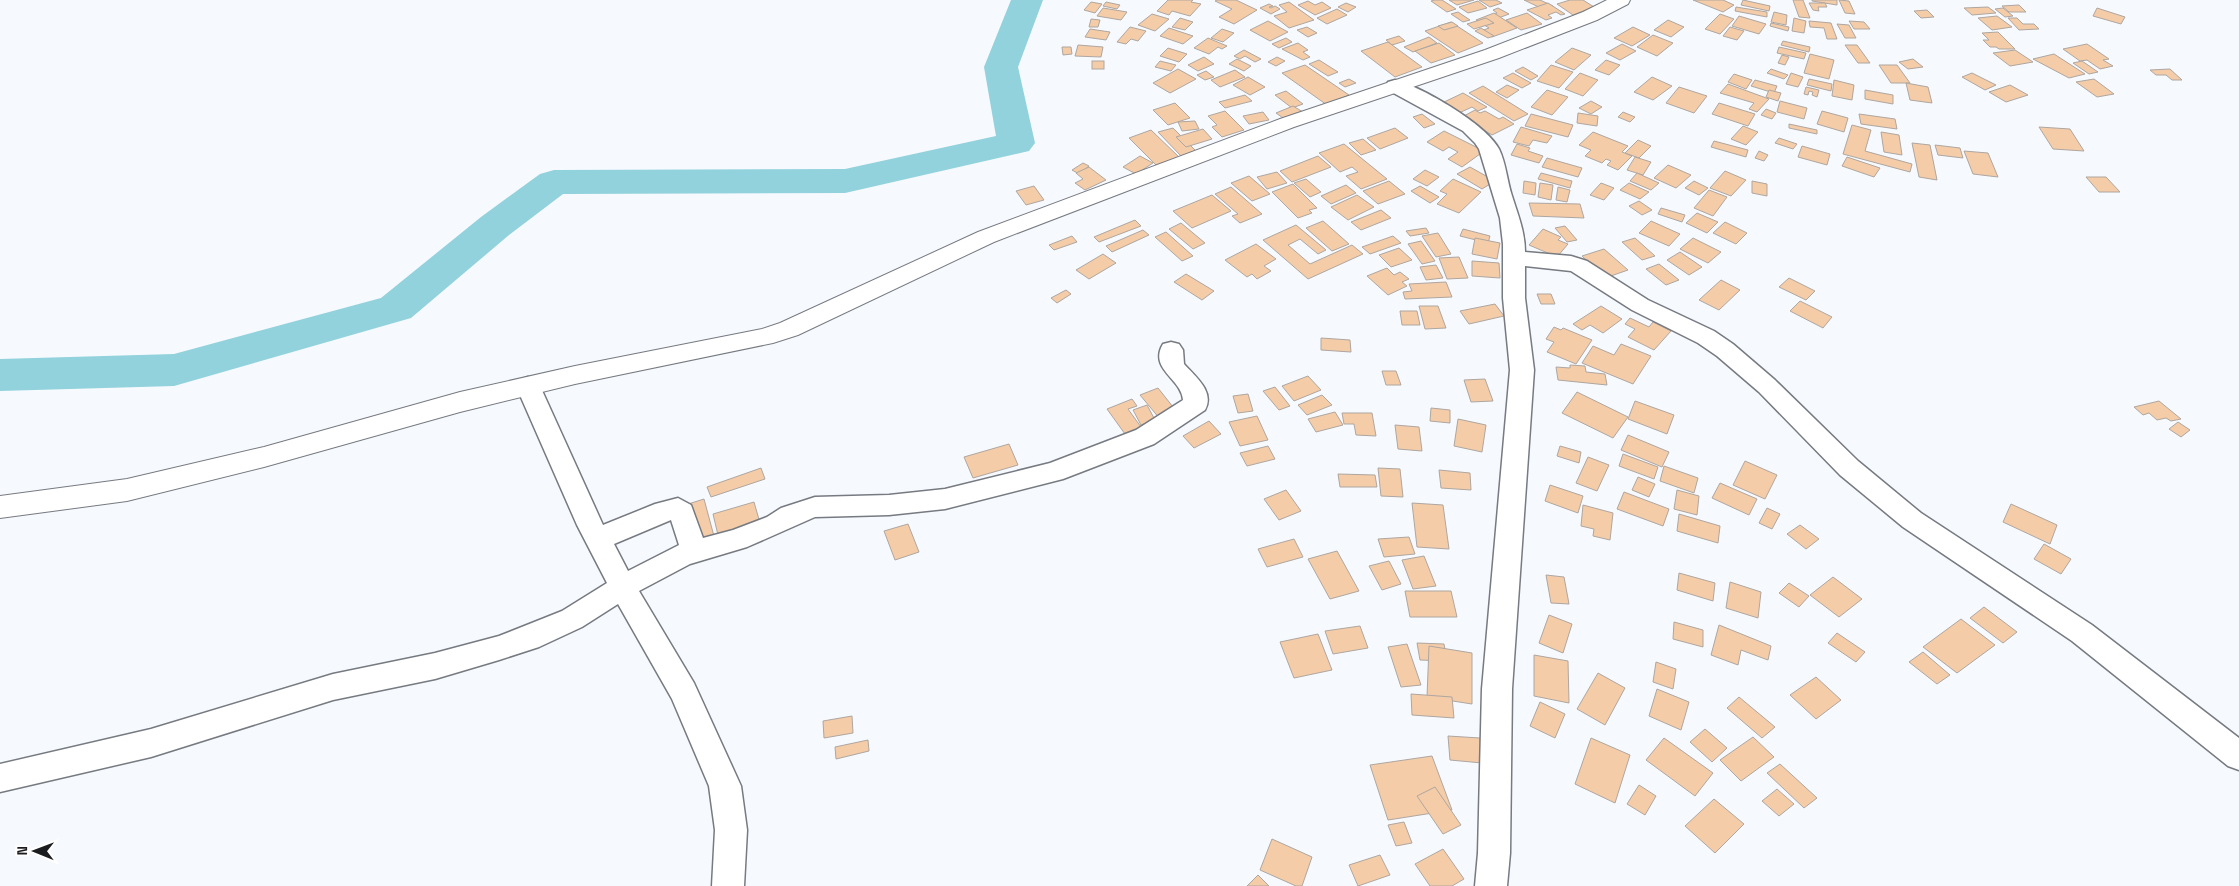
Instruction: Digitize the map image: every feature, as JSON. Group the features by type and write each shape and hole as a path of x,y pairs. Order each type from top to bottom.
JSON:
{"street":[{"path":"0,506 127,490 191,475 528,386 764,337 789,328 986,237 1166,167 1395,86 1492,54 1590,16 1621,0"},
{"path":"1395,86 1443,110 1470,127 1482,139 1491,154 1502,197 1510,218 1514,258 1514,298 1522,370 1497,689 1494,853 1491,886"},
{"path":"1514,258 1561,262 1578,266 1640,305 1686,327 1719,346 1767,386 1849,468 1912,520 2082,633 2239,756"},
{"path":"0,778 151,743 333,687 435,666 529,638 572,619 623,587 694,551 738,539 810,508 889,505 946,499 1054,472 1145,437 1196,404 1194,391 1176,372 1170,362 1171,350"},
{"path":"528,386 598,539 623,587 684,692 725,786 731,830 728,886"},
{"path":"0,497 29,503"},
{"path":"598,539 664,510 678,508 682,512 694,551"}],"building":[{"path":"1168,0 1193,0 1191,2 1201,4 1190,16 1172,11 1169,15 1157,11"},
{"path":"1236,0 1257,10 1234,24 1219,17 1232,9 1215,1"},
{"path":"1442,0 1456,9 1447,12 1431,1"},
{"path":"1449,0 1474,0 1457,5"},
{"path":"1479,0 1496,0 1502,3 1490,7"},
{"path":"1524,0 1540,0 1553,6 1545,10"},
{"path":"1570,0 1583,0 1594,7 1573,15 1557,4"},
{"path":"1693,0 1723,0 1734,5 1723,12"},
{"path":"1743,0 1770,6 1769,11 1741,5"},
{"path":"1793,0 1803,0 1810,18 1799,17"},
{"path":"1837,0 1837,5 1812,1"},
{"path":"1839,0 1849,1 1855,14 1845,13"},
{"path":"1308,1 1315,5 1322,2 1331,8 1315,15 1298,5"},
{"path":"1478,1 1487,8 1468,13 1459,7"},
{"path":"1091,2 1102,4 1095,13 1084,10"},
{"path":"1106,2 1120,5 1117,9 1103,6"},
{"path":"1289,2 1314,20 1289,28 1274,16 1287,12 1279,5"},
{"path":"1346,3 1356,7 1348,12 1338,7"},
{"path":"1548,3 1565,14 1561,15 1556,12 1548,15 1552,18 1546,20 1527,10"},
{"path":"1809,3 1825,3 1827,7 1818,7 1819,11 1813,10"},
{"path":"1269,4 1273,6 1269,7 1271,8 1275,6 1280,9 1271,14 1260,8"},
{"path":"2019,5 2026,12 2009,12 2002,6"},
{"path":"1736,7 1767,12 1767,17 1735,11"},
{"path":"1988,7 1996,13 1972,15 1964,8"},
{"path":"1103,8 1127,12 1121,20 1097,16"},
{"path":"1498,8 1509,14 1493,20 1488,17 1497,13 1493,10"},
{"path":"2003,8 2013,16 2005,17 1995,9"},
{"path":"2097,8 2125,17 2121,24 2093,16"},
{"path":"1337,9 1347,15 1327,24 1317,18"},
{"path":"1927,10 1934,17 1921,18 1914,11"},
{"path":"1458,12 1470,20 1463,22 1451,14"},
{"path":"1774,12 1787,15 1786,25 1771,22"},
{"path":"1494,13 1517,28 1492,37 1481,31 1489,28 1476,20"},
{"path":"1527,13 1542,24 1521,30 1506,20"},
{"path":"1152,14 1169,19 1155,31 1138,25"},
{"path":"1720,14 1734,19 1720,34 1705,29"},
{"path":"1739,16 1766,24 1759,34 1732,26"},
{"path":"1997,16 2012,27 1992,30 1978,18"},
{"path":"1180,18 1193,22 1185,30 1172,27"},
{"path":"1486,18 1494,23 1474,29 1467,24"},
{"path":"1794,18 1806,21 1804,33 1792,31"},
{"path":"2008,18 2017,18 2023,24 2034,24 2039,29 2019,30"},
{"path":"1091,19 1100,20 1098,27 1089,27"},
{"path":"1668,20 1684,27 1671,37 1654,30"},
{"path":"1268,21 1288,32 1270,41 1250,30"},
{"path":"1809,21 1831,23 1837,39 1827,39 1824,28 1810,27"},
{"path":"1849,21 1864,22 1870,29 1854,29"},
{"path":"1451,22 1483,43 1458,53 1425,31"},
{"path":"1452,22 1458,26 1444,30 1438,26"},
{"path":"1771,23 1789,27 1788,31 1770,26"},
{"path":"1837,24 1849,25 1856,38 1845,38"},
{"path":"1130,27 1146,31 1138,41 1131,39 1126,44 1117,42"},
{"path":"1307,27 1317,33 1308,37 1297,30"},
{"path":"1633,27 1650,35 1632,46 1614,38"},
{"path":"1730,27 1744,31 1737,40 1723,36"},
{"path":"1169,28 1193,36 1183,44 1160,36"},
{"path":"1481,28 1494,36 1488,38 1475,31"},
{"path":"1090,29 1110,32 1106,40 1085,37"},
{"path":"1222,29 1234,33 1223,42 1211,38"},
{"path":"1998,32 2015,49 1990,47 1983,40 1989,40 1982,33"},
{"path":"1653,35 1673,43 1657,56 1637,47"},
{"path":"1399,36 1405,41 1392,45 1386,40"},
{"path":"1429,37 1437,43 1413,52 1404,47"},
{"path":"1208,38 1227,46 1222,49 1218,47 1209,54 1194,48"},
{"path":"1286,38 1292,42 1279,48 1272,44"},
{"path":"1783,41 1810,47 1809,52 1781,45"},
{"path":"1388,42 1422,67 1395,77 1361,51"},
{"path":"1298,43 1308,50 1303,52 1310,57 1303,60 1282,49"},
{"path":"1439,43 1455,55 1431,63 1415,51"},
{"path":"1622,44 1636,51 1620,60 1606,53"},
{"path":"2087,44 2109,59 2103,60 2113,66 2100,69 2087,60 2080,61 2063,49"},
{"path":"1078,45 1103,47 1101,57 1075,56"},
{"path":"1845,45 1857,45 1870,63 1858,63"},
{"path":"1062,47 1071,47 1072,54 1063,55"},
{"path":"1779,47 1806,53 1804,59 1777,53"},
{"path":"1168,48 1187,54 1179,62 1160,56"},
{"path":"1572,48 1591,55 1574,70 1555,62"},
{"path":"1244,50 1261,59 1255,62 1245,56 1240,59 1234,56"},
{"path":"2015,50 2033,62 2010,66 1993,53"},
{"path":"1810,54 1834,60 1829,79 1804,73"},
{"path":"2054,54 2085,74 2069,78 2033,59"},
{"path":"1782,55 1789,57 1785,65 1778,63"},
{"path":"1204,57 1214,64 1198,71 1188,65"},
{"path":"1277,57 1285,61 1276,66 1268,62"},
{"path":"1237,59 1251,66 1244,71 1229,64"},
{"path":"1913,59 1923,67 1908,69 1899,62"},
{"path":"1319,60 1338,72 1328,76 1309,64"},
{"path":"1606,60 1620,65 1609,75 1595,70"},
{"path":"1092,61 1104,61 1104,69 1092,69"},
{"path":"1160,61 1176,65 1171,71 1155,67"},
{"path":"2082,61 2098,72 2089,74 2073,63"},
{"path":"1305,65 1349,95 1327,105 1282,73"},
{"path":"1551,65 1573,72 1559,88 1537,81"},
{"path":"1879,65 1897,65 1910,83 1891,83"},
{"path":"1523,67 1538,76 1531,80 1515,71"},
{"path":"1178,69 1196,79 1170,93 1153,83"},
{"path":"1771,69 1788,75 1784,79 1767,73"},
{"path":"2170,69 2182,80 2172,80 2166,75 2156,75 2150,70"},
{"path":"1235,70 1245,77 1220,87 1211,80"},
{"path":"1206,71 1214,77 1205,80 1197,75"},
{"path":"1513,73 1531,83 1522,88 1503,78"},
{"path":"1580,73 1598,80 1583,96 1565,89"},
{"path":"1791,73 1803,77 1798,87 1786,84"},
{"path":"1972,73 1996,85 1985,90 1962,77"},
{"path":"1734,74 1752,80 1746,89 1728,82"},
{"path":"1248,77 1265,87 1250,95 1233,85"},
{"path":"1652,77 1672,86 1653,100 1634,92"},
{"path":"1349,79 1356,83 1345,87 1339,83"},
{"path":"1809,79 1832,84 1831,91 1807,85"},
{"path":"2094,79 2114,94 2097,97 2076,82"},
{"path":"1755,80 1777,86 1774,93 1751,86"},
{"path":"1834,80 1854,85 1852,100 1832,96"},
{"path":"1906,83 1928,87 1932,103 1910,100"},
{"path":"1728,84 1769,99 1757,112 1749,109 1754,103 1720,93"},
{"path":"1507,85 1519,90 1507,98 1496,92"},
{"path":"2010,85 2028,95 2006,102 1989,92"},
{"path":"1483,86 1528,114 1514,121 1469,93"},
{"path":"1679,87 1707,96 1694,113 1666,103"},
{"path":"1806,87 1819,90 1817,97 1812,95 1813,92 1809,91 1808,95 1804,94"},
{"path":"1547,90 1568,97 1552,115 1531,107"},
{"path":"1769,90 1781,93 1778,101 1766,97"},
{"path":"1865,90 1893,95 1893,104 1865,99"},
{"path":"1286,91 1303,104 1292,108 1275,95"},
{"path":"1463,93 1487,107 1478,111 1472,107 1459,113 1442,103"},
{"path":"1245,95 1252,101 1225,108 1219,102"},
{"path":"1591,101 1602,107 1591,114 1579,108"},
{"path":"1780,101 1807,108 1804,119 1777,112"},
{"path":"1175,103 1190,118 1168,125 1153,110"},
{"path":"1719,103 1755,114 1748,126 1712,114"},
{"path":"1293,106 1303,112 1286,120 1276,113"},
{"path":"1766,109 1776,113 1772,119 1761,115"},
{"path":"1475,110 1480,113 1485,111 1499,119 1503,117 1514,124 1492,135 1462,117"},
{"path":"1225,111 1244,130 1222,137 1212,127 1217,125 1208,116"},
{"path":"1822,111 1848,118 1844,132 1817,124"},
{"path":"1263,112 1269,120 1249,124 1243,116"},
{"path":"1623,112 1635,117 1630,122 1618,117"},
{"path":"1578,113 1598,116 1597,126 1577,123"},
{"path":"1422,114 1435,124 1424,128 1413,117"},
{"path":"1531,114 1573,125 1568,137 1525,126"},
{"path":"1859,114 1895,119 1897,129 1861,124"},
{"path":"1195,121 1199,129 1182,131 1178,122"},
{"path":"1789,124 1817,130 1817,134 1789,128"},
{"path":"1852,125 1871,130 1865,151 1912,164 1910,172 1843,154"},
{"path":"1743,126 1758,132 1746,145 1731,139"},
{"path":"1521,127 1552,136 1547,143 1533,140 1529,146 1513,142"},
{"path":"2039,127 2070,129 2084,151 2053,149"},
{"path":"1173,128 1196,151 1181,156 1158,132"},
{"path":"1395,128 1408,138 1380,149 1367,138"},
{"path":"1203,129 1212,139 1186,147 1176,137"},
{"path":"1151,130 1179,157 1156,165 1129,138"},
{"path":"1444,131 1484,151 1462,167 1448,159 1458,152 1449,147 1443,151 1427,142"},
{"path":"1593,132 1628,146 1622,152 1632,156 1618,170 1607,165 1611,161 1606,159 1602,163 1585,156 1591,150 1579,145"},
{"path":"1881,132 1899,135 1902,155 1884,152"},
{"path":"1779,138 1797,144 1793,149 1775,143"},
{"path":"1363,139 1376,150 1361,155 1349,143"},
{"path":"1638,140 1651,146 1639,158 1625,153"},
{"path":"1714,141 1748,150 1746,157 1711,147"},
{"path":"1912,143 1930,145 1937,180 1919,177"},
{"path":"1344,144 1387,179 1361,189 1346,176 1358,172 1352,167 1340,172 1319,153"},
{"path":"1517,144 1530,148 1528,151 1543,156 1539,163 1511,155"},
{"path":"1935,145 1960,148 1963,158 1938,155"},
{"path":"1802,146 1830,154 1827,165 1798,157"},
{"path":"1759,151 1768,155 1764,161 1755,158"},
{"path":"1964,151 1988,153 1998,177 1973,174"},
{"path":"1140,156 1153,163 1136,174 1123,167"},
{"path":"1318,156 1331,167 1292,182 1280,171"},
{"path":"1635,157 1651,162 1643,175 1627,170"},
{"path":"1847,157 1880,168 1874,177 1842,166"},
{"path":"1547,158 1582,168 1578,177 1542,167"},
{"path":"1083,163 1089,166 1079,174 1072,170"},
{"path":"1668,165 1691,175 1676,188 1654,178"},
{"path":"1089,167 1106,180 1085,190 1075,183 1083,179 1076,173"},
{"path":"1470,167 1495,181 1482,189 1457,174"},
{"path":"1425,170 1439,177 1427,186 1413,179"},
{"path":"1725,171 1746,180 1731,196 1710,188"},
{"path":"1277,172 1287,183 1267,189 1257,177"},
{"path":"1541,173 1572,181 1570,188 1538,179"},
{"path":"1637,173 1659,183 1651,190 1630,181"},
{"path":"1249,176 1270,194 1252,201 1231,183"},
{"path":"2086,177 2106,177 2120,192 2099,192"},
{"path":"1306,179 1321,192 1310,197 1294,183"},
{"path":"1453,179 1481,192 1459,213 1437,204 1447,194 1440,191"},
{"path":"1389,181 1405,194 1378,204 1363,191"},
{"path":"1524,181 1536,183 1535,195 1523,193"},
{"path":"1694,181 1708,188 1699,195 1685,188"},
{"path":"1752,181 1767,184 1767,196 1752,193"},
{"path":"1540,183 1553,185 1551,200 1538,197"},
{"path":"1601,183 1614,188 1604,200 1590,195"},
{"path":"1629,183 1649,192 1640,199 1620,190"},
{"path":"1293,184 1317,208 1309,210 1312,213 1298,218 1272,192"},
{"path":"1346,185 1356,193 1331,204 1321,196"},
{"path":"1034,186 1044,200 1026,205 1016,191"},
{"path":"1420,186 1439,197 1430,203 1411,191"},
{"path":"1231,187 1262,214 1240,223 1232,216 1238,214 1215,194"},
{"path":"1558,187 1570,190 1567,202 1556,200"},
{"path":"1709,190 1727,197 1713,216 1694,208"},
{"path":"1212,195 1231,211 1192,228 1173,211"},
{"path":"1357,195 1374,207 1348,220 1331,207"},
{"path":"1639,201 1652,210 1642,215 1629,206"},
{"path":"1529,203 1580,204 1584,218 1533,216"},
{"path":"1661,208 1685,215 1682,222 1658,214"},
{"path":"1381,210 1391,218 1361,230 1351,222"},
{"path":"1697,213 1718,222 1707,233 1686,223"},
{"path":"1135,220 1141,226 1099,242 1094,237"},
{"path":"1323,221 1349,244 1332,251 1306,228"},
{"path":"1651,221 1680,234 1669,246 1639,233"},
{"path":"1725,222 1747,233 1736,244 1713,233"},
{"path":"1181,223 1205,243 1193,249 1169,229"},
{"path":"1296,225 1326,250 1318,254 1300,239 1288,245 1310,264 1352,245 1363,254 1308,279 1263,240"},
{"path":"1565,226 1577,240 1567,242 1555,228"},
{"path":"1426,228 1429,233 1410,236 1406,231"},
{"path":"1463,229 1490,236 1488,243 1460,236"},
{"path":"1543,229 1561,237 1558,240 1568,244 1557,257 1529,245"},
{"path":"1143,230 1149,235 1112,252 1106,246"},
{"path":"1166,232 1193,256 1182,261 1155,237"},
{"path":"1438,233 1451,254 1436,257 1422,236"},
{"path":"1072,236 1077,242 1054,250 1049,245"},
{"path":"1393,236 1401,243 1370,254 1362,247"},
{"path":"1475,238 1500,243 1497,259 1472,254"},
{"path":"1635,238 1655,256 1642,260 1622,242"},
{"path":"1693,238 1721,252 1708,263 1680,249"},
{"path":"1421,241 1435,261 1422,264 1408,244"},
{"path":"1256,244 1276,259 1264,266 1271,271 1257,279 1252,274 1247,277 1225,260"},
{"path":"1399,248 1412,260 1391,267 1379,255"},
{"path":"1604,249 1628,270 1605,278 1582,256"},
{"path":"1680,252 1702,267 1689,275 1667,260"},
{"path":"1103,254 1116,263 1089,279 1076,270"},
{"path":"1459,257 1468,278 1447,279 1439,258"},
{"path":"1472,261 1499,263 1500,278 1472,276"},
{"path":"1659,264 1679,280 1666,285 1646,269"},
{"path":"1436,265 1443,278 1426,280 1420,267"},
{"path":"1387,268 1394,275 1400,272 1409,279 1402,282 1407,286 1388,295 1367,276"},
{"path":"1186,274 1214,291 1202,300 1174,282"},
{"path":"1789,278 1815,291 1806,300 1779,287"},
{"path":"1721,280 1740,290 1719,310 1699,300"},
{"path":"1446,282 1452,297 1405,299 1403,292 1412,291 1409,284"},
{"path":"1066,290 1071,294 1057,303 1051,298"},
{"path":"1537,294 1551,294 1555,304 1541,304"},
{"path":"1800,301 1832,317 1823,328 1790,311"},
{"path":"1495,304 1504,316 1469,324 1460,311"},
{"path":"1419,306 1438,306 1446,328 1425,329"},
{"path":"1601,306 1622,319 1603,333 1590,325 1582,330 1573,324"},
{"path":"1400,311 1417,311 1420,325 1402,325"},
{"path":"1630,318 1649,327 1653,322 1671,331 1654,350 1628,337 1635,329 1625,324"},
{"path":"1554,327 1561,330 1563,328 1592,340 1576,364 1547,352 1554,342 1546,339"},
{"path":"1321,338 1350,340 1351,352 1321,350"},
{"path":"1621,344 1651,356 1633,384 1582,363 1593,346 1614,355"},
{"path":"1570,365 1585,366 1586,372 1605,374 1607,385 1558,380 1556,367 1570,368"},
{"path":"1382,371 1396,371 1401,385 1386,385"},
{"path":"1308,376 1321,390 1294,401 1282,386"},
{"path":"1485,379 1493,401 1471,402 1464,380"},
{"path":"1275,387 1290,406 1279,410 1263,391"},
{"path":"1158,388 1177,412 1160,419 1140,395"},
{"path":"1577,392 1628,417 1613,438 1562,413"},
{"path":"1248,394 1253,411 1238,413 1233,396"},
{"path":"1322,395 1332,405 1307,415 1298,405"},
{"path":"1132,399 1137,406 1128,409 1141,427 1125,434 1107,409"},
{"path":"1635,401 1674,415 1667,434 1628,419"},
{"path":"2159,401 2181,419 2171,421 2166,418 2157,420 2149,413 2143,415 2134,407"},
{"path":"1147,405 1155,420 1141,425 1133,410"},
{"path":"1431,408 1450,410 1450,423 1430,421"},
{"path":"1335,412 1343,425 1316,432 1308,419"},
{"path":"1342,413 1372,413 1376,436 1356,435 1354,424 1344,424"},
{"path":"1257,416 1268,440 1240,446 1229,422"},
{"path":"1458,419 1486,425 1482,452 1454,446"},
{"path":"1209,421 1221,434 1194,448 1183,436"},
{"path":"2178,422 2190,430 2181,437 2169,429"},
{"path":"1395,425 1419,427 1422,451 1398,449"},
{"path":"1628,435 1669,452 1662,467 1621,450"},
{"path":"1009,444 1018,465 973,478 964,457"},
{"path":"1268,446 1275,459 1247,466 1240,453"},
{"path":"1560,446 1581,452 1579,463 1557,456"},
{"path":"1623,454 1658,467 1654,479 1619,466"},
{"path":"1588,457 1609,465 1597,491 1576,483"},
{"path":"1745,461 1777,475 1765,499 1733,485"},
{"path":"1664,466 1698,478 1694,493 1660,481"},
{"path":"761,468 765,479 711,497 707,487"},
{"path":"1378,468 1400,469 1403,497 1381,496"},
{"path":"1439,470 1470,473 1471,490 1441,488"},
{"path":"1338,474 1375,475 1377,487 1340,487"},
{"path":"1638,477 1655,484 1649,497 1632,490"},
{"path":"1720,483 1757,499 1749,515 1712,498"},
{"path":"1550,485 1583,496 1578,513 1545,501"},
{"path":"1286,490 1301,511 1279,520 1264,499"},
{"path":"1677,490 1699,496 1697,515 1674,509"},
{"path":"1624,492 1669,509 1663,526 1617,509"},
{"path":"704,499 715,540 696,546 685,505"},
{"path":"754,502 760,523 718,535 713,514"},
{"path":"1412,503 1443,505 1449,549 1417,547"},
{"path":"2011,504 2057,525 2050,544 2003,522"},
{"path":"1583,505 1613,513 1610,540 1593,536 1594,529 1581,526"},
{"path":"1767,508 1780,514 1772,529 1759,523"},
{"path":"1679,514 1720,526 1718,543 1677,531"},
{"path":"908,524 919,552 895,560 884,531"},
{"path":"1800,525 1819,539 1806,549 1787,534"},
{"path":"1409,537 1415,554 1384,557 1378,539"},
{"path":"1294,539 1303,557 1267,567 1258,549"},
{"path":"2044,544 2071,559 2061,574 2034,559"},
{"path":"1337,551 1359,591 1330,599 1308,559"},
{"path":"1424,556 1436,586 1413,589 1402,560"},
{"path":"1389,561 1401,584 1382,590 1369,566"},
{"path":"1679,573 1715,583 1713,601 1677,590"},
{"path":"1546,575 1564,577 1569,604 1551,603"},
{"path":"1833,577 1862,599 1839,617 1810,595"},
{"path":"1730,582 1761,592 1758,618 1726,608"},
{"path":"1789,583 1809,596 1799,607 1779,593"},
{"path":"1405,591 1451,591 1457,617 1410,617"},
{"path":"1984,607 2017,632 2003,643 1970,618"},
{"path":"1549,615 1572,624 1563,653 1539,643"},
{"path":"1961,619 1995,645 1957,673 1923,647"},
{"path":"1674,622 1703,630 1703,647 1673,639"},
{"path":"1719,625 1771,646 1768,660 1741,650 1738,665 1711,655"},
{"path":"1360,626 1368,648 1333,654 1325,631"},
{"path":"1837,633 1865,652 1856,662 1828,643"},
{"path":"1318,634 1332,670 1294,678 1280,642"},
{"path":"1417,643 1444,644 1447,661 1420,660"},
{"path":"1407,644 1421,685 1401,687 1388,647"},
{"path":"1429,646 1472,653 1472,704 1427,697"},
{"path":"1923,652 1950,675 1937,684 1909,662"},
{"path":"1534,655 1568,661 1569,703 1534,696"},
{"path":"1656,662 1676,669 1673,689 1653,682"},
{"path":"1598,673 1625,688 1605,725 1577,709"},
{"path":"1816,677 1841,700 1816,719 1790,695"},
{"path":"1657,689 1689,702 1681,730 1649,716"},
{"path":"1411,694 1452,697 1454,718 1412,715"},
{"path":"1739,697 1775,727 1762,738 1727,708"},
{"path":"1540,702 1565,714 1555,738 1530,726"},
{"path":"852,716 853,733 824,738 823,721"},
{"path":"1705,729 1727,748 1712,762 1690,742"},
{"path":"1448,736 1480,738 1482,763 1450,760"},
{"path":"1753,737 1774,757 1741,781 1720,760"},
{"path":"1591,738 1630,755 1615,803 1575,784"},
{"path":"1664,738 1713,773 1695,796 1646,760"},
{"path":"868,740 869,751 836,759 835,747"},
{"path":"1432,756 1452,810 1388,820 1370,765"},
{"path":"1780,764 1817,798 1804,808 1767,773"},
{"path":"1639,785 1656,796 1645,815 1627,804"},
{"path":"1435,787 1461,825 1443,834 1417,796"},
{"path":"1777,789 1794,804 1779,816 1762,801"},
{"path":"1714,799 1744,824 1715,853 1685,826"},
{"path":"1404,822 1412,843 1396,846 1388,825"},
{"path":"1272,839 1312,857 1302,886 1296,886 1260,870"},
{"path":"1443,849 1464,879 1452,886 1430,886 1415,864"},
{"path":"1380,855 1390,875 1358,886 1349,865"},
{"path":"1258,875 1269,886 1247,886"}],"waterway":[{"path":"0,375 174,370 396,308 495,226 554,182 845,181 1016,143 1001,67 1027,0"}]}
